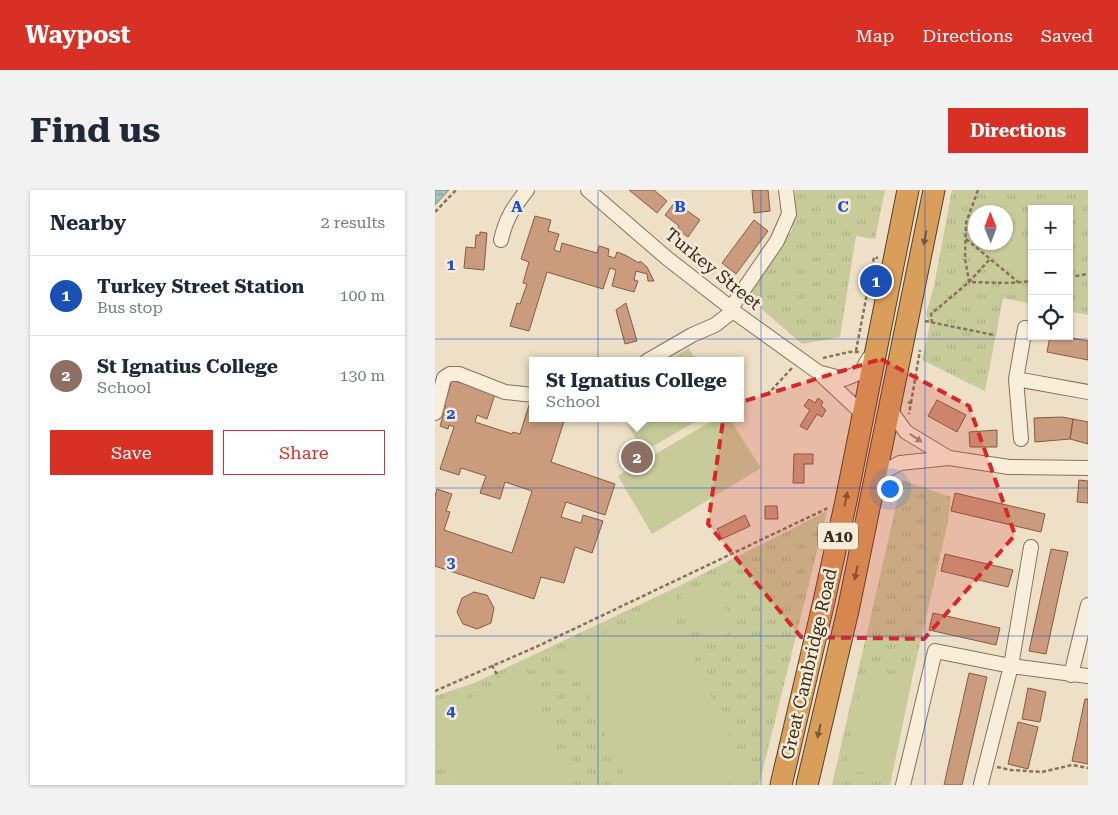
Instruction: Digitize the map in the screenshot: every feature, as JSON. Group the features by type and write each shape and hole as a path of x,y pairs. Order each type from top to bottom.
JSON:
{"highway":[{"name":"Great Cambridge Road","path":"781,785 846,501 864,415 870,348 908,190"},
{"name":"Great Cambridge Road","path":"807,785 849,606 934,190"}],"street":[{"path":"501,240 511,210 527,190"},
{"name":"Turkey Street","path":"588,190 666,264 800,358 818,372 864,415"},
{"path":"654,357 692,335 715,325 732,309 777,241 789,214 786,190"},
{"path":"1021,439 1016,379 1025,328"},
{"name":"Turkey Street","path":"818,372 843,379 861,372 870,348"},
{"path":"435,413 444,378 451,374 459,374 505,392 529,395"},
{"path":"1016,379 1088,392"},
{"path":"890,410 906,432 949,458"},
{"path":"875,481 887,470 900,463 949,458 1009,467 1088,468"},
{"path":"981,784 1011,666 1031,547"},
{"path":"1071,675 1088,605"},
{"path":"903,785 935,651 1011,666 1088,676"}],"path":[{"path":"435,212 456,190"},
{"path":"969,282 965,258 966,223 978,190"},
{"path":"966,239 1017,282"},
{"path":"856,351 874,257"},
{"path":"932,323 931,314 969,282 990,259"},
{"path":"1073,276 1088,274"},
{"path":"969,282 1028,281"},
{"path":"920,320 995,335"},
{"path":"911,404 922,342"},
{"path":"767,395 800,358 817,360 870,348"},
{"path":"435,691 574,629 813,514 846,501"},
{"path":"492,666 498,677"},
{"path":"986,764 1011,770 1042,772 1072,765 1088,768"}],"highlighted area":[{"path":"881,359 969,406 1015,535 924,639 801,637 708,524 725,407"}],"green space":[{"path":"795,190 885,190 875,239 856,236 840,337 802,344 748,297 792,230"},
{"path":"952,190 1088,190 1088,315 1073,312 1073,205 1028,205 1028,303 1003,298 985,391 922,360 930,325 926,314 934,286"},
{"path":"1013,237 1028,249 1028,264 1018,277 985,250 1013,250"},
{"path":"689,348 694,357 674,357"},
{"path":"626,422 695,422 643,452"},
{"path":"710,422 732,422 761,468 652,534 618,476"},
{"path":"902,480 951,497 948,521 890,785 832,785"},
{"path":"827,511 759,785 435,785 435,696 474,683 677,587"},
{"path":"712,579 736,630 704,643 680,595"},
{"path":"667,602 748,774 726,785 628,785 568,652"},
{"path":"866,669 912,679 891,778 846,769"},
{"path":"528,675 572,785 453,785 435,739 435,712"}],"water":[{"path":"435,190 449,190 435,205"}],"building":[{"path":"629,190 654,190 667,201 657,213"},
{"path":"752,190 768,190 770,211 754,213"},
{"path":"675,202 700,220 688,237 677,229 679,226 665,215"},
{"path":"535,216 551,220 548,231 559,234 554,250 560,252 562,243 597,253 599,246 609,249 608,256 615,258 617,252 639,263 640,261 647,267 654,281 648,281 647,274 636,271 634,280 638,281 634,292 612,286 616,270 610,268 603,289 547,272 529,331 510,326 517,303 520,304 527,284 523,283 529,262 521,259"},
{"path":"754,220 768,231 736,274 722,263"},
{"path":"480,232 487,233 484,270 464,268 466,247 475,248 476,235 480,235"},
{"path":"626,303 637,341 625,344 616,310"},
{"path":"1073,338 1088,341 1088,360 1047,352 1049,340 1073,340"},
{"path":"452,380 495,394 487,419 477,415 475,422 512,434 513,432 520,434 529,405 529,422 564,422 551,462 615,484 605,515 566,502 561,517 581,523 583,515 603,521 592,553 575,547 564,583 541,577 534,599 435,566 435,496 437,489 452,494 446,511 450,512 444,530 512,553 532,491 505,482 500,499 480,493 486,476 461,468 459,475 440,469 454,427 449,425 448,429 440,426 446,406 444,405"},
{"path":"818,398 823,402 821,406 826,410 822,417 817,414 807,430 800,426 810,410 804,406 809,399 815,403"},
{"path":"937,400 966,415 957,432 928,416"},
{"path":"1062,417 1073,419 1070,439 1035,442 1034,418"},
{"path":"1073,419 1088,422 1088,444 1070,439"},
{"path":"997,430 997,447 970,447 969,432"},
{"path":"794,454 813,454 813,464 804,464 804,483 793,483"},
{"path":"1079,480 1088,481 1088,503 1077,502"},
{"path":"955,493 1045,514 1041,532 951,511"},
{"path":"765,506 777,506 778,519 765,519"},
{"path":"745,515 750,526 722,539 717,529"},
{"path":"1051,549 1068,552 1046,654 1029,651"},
{"path":"945,554 1013,570 1008,587 941,571"},
{"path":"474,592 487,595 494,608 491,623 477,629 463,624 457,612 462,598"},
{"path":"933,613 1000,628 996,645 929,630"},
{"path":"969,673 987,677 962,785 944,785"},
{"path":"1028,688 1046,692 1040,722 1022,719"},
{"path":"1085,699 1088,699 1088,764 1072,761"},
{"path":"1018,722 1038,727 1028,769 1008,764"}],"place":[{"name":"Turkey Street Station","path":"876,281"},
{"name":"St Ignatius College","path":"637,457"}]}
